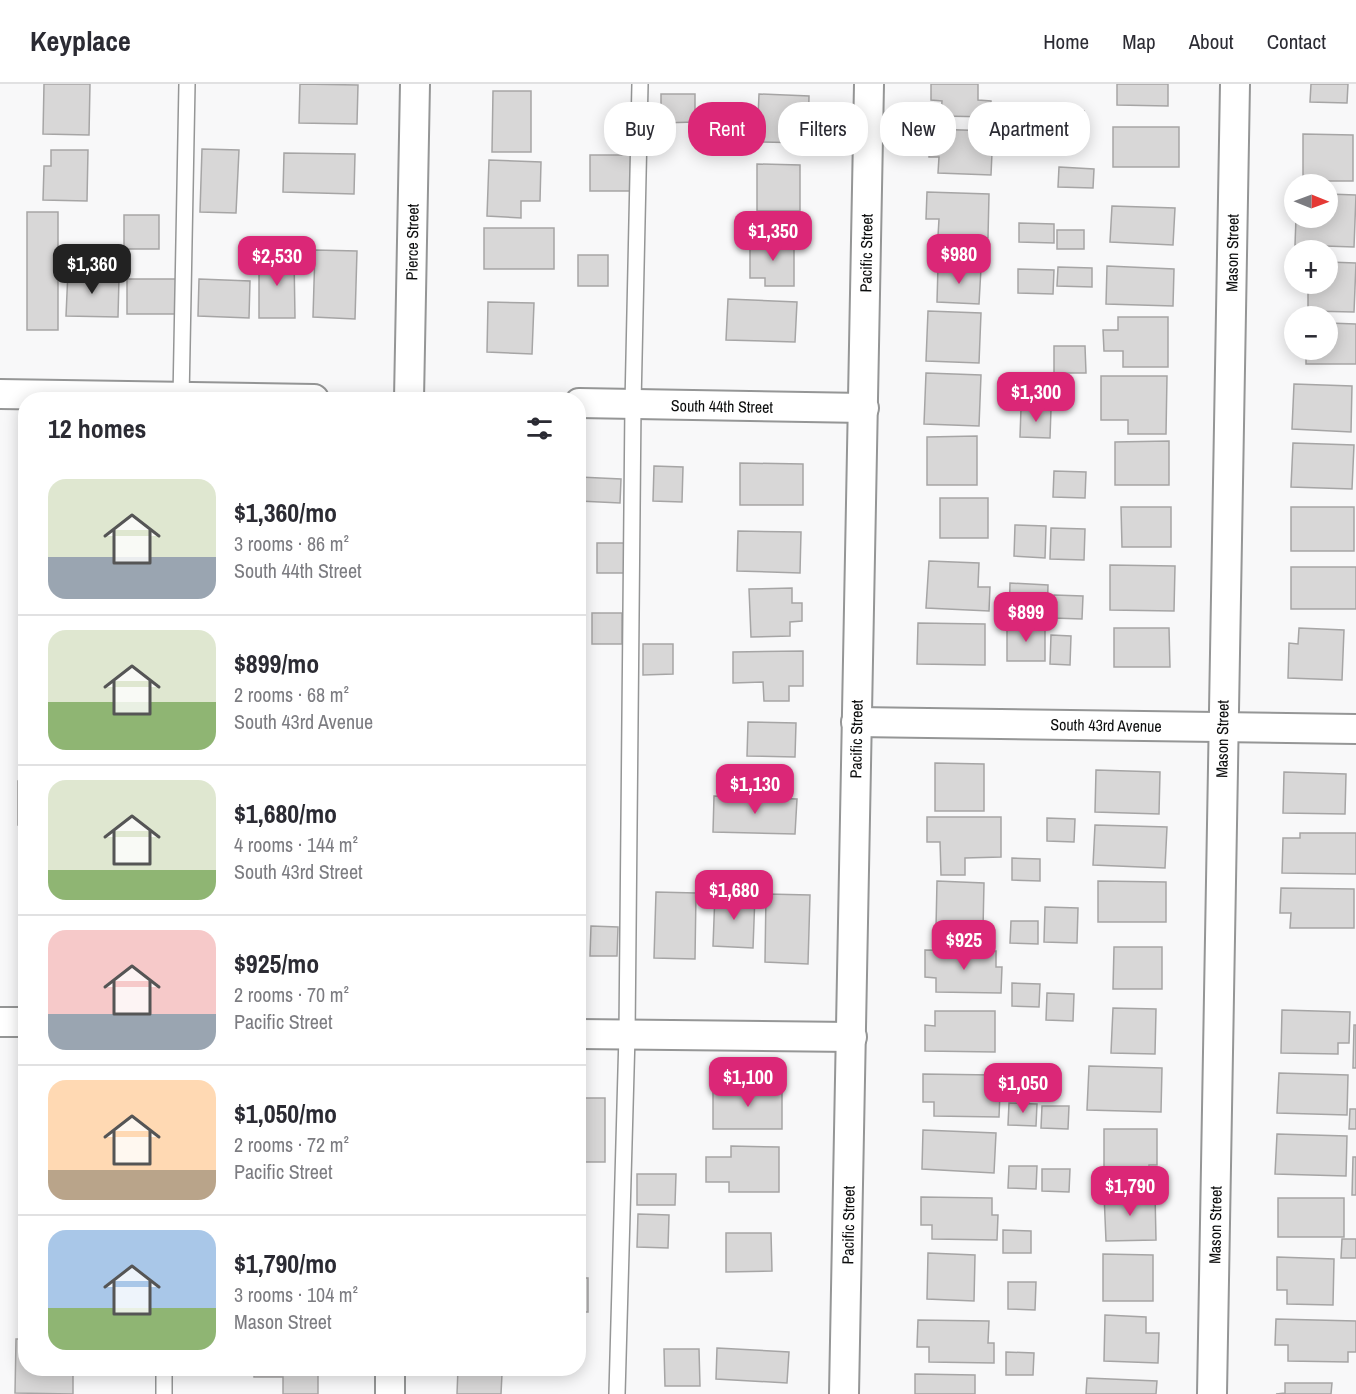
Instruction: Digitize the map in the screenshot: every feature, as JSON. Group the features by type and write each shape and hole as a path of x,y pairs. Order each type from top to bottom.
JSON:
{"street":[{"name":"Pierce Street","path":"409,392 415,84"},
{"name":"Pacific Street","path":"844,1394 869,84"},
{"name":"Mason Street","path":"1212,1394 1235,84"},
{"path":"0,394 18,394"},
{"name":"South 44th Street","path":"586,403 864,408"},
{"name":"South 43rd Avenue","path":"856,722 1356,729"},
{"path":"0,1022 18,1023"},
{"path":"586,1034 852,1037"},
{"path":"390,1376 390,1394"}],"lane":[{"path":"182,392 188,84"},
{"path":"617,1394 627,1035 633,404 640,84"},
{"path":"164,1376 164,1394"}],"building":[{"path":"44,84 90,84 89,135 43,134"},
{"path":"300,84 358,85 357,124 299,123"},
{"path":"931,84 978,84 978,100 991,102 968,102 968,117 956,116 956,102 931,100"},
{"path":"1117,84 1168,84 1168,106 1117,105"},
{"path":"1311,84 1348,84 1347,103 1310,102"},
{"path":"493,91 531,91 531,152 492,152"},
{"path":"661,94 695,94 695,102 688,102 688,122 676,123 676,102 661,102"},
{"path":"759,94 809,96 809,102 778,102 778,142 766,142 766,102 759,102"},
{"path":"1113,127 1179,127 1179,167 1113,167"},
{"path":"956,130 968,130 968,156 992,156 991,175 938,173 939,157 929,157 956,156"},
{"path":"1303,134 1353,135 1353,181 1338,181 1338,174 1303,174"},
{"path":"202,149 239,150 236,213 200,212"},
{"path":"51,150 88,150 87,201 43,200 44,166 51,166"},
{"path":"284,153 355,154 354,194 283,192"},
{"path":"590,155 632,156 632,191 590,191"},
{"path":"489,160 541,162 540,201 521,201 521,218 487,216"},
{"path":"757,164 800,165 800,211 757,211"},
{"path":"1059,167 1094,169 1093,188 1058,187"},
{"path":"927,192 989,194 988,238 938,236 939,219 926,219"},
{"path":"1338,194 1356,195 1354,247 1338,246 1338,240 1295,240 1296,228 1338,228"},
{"path":"1112,206 1175,208 1173,245 1110,242"},
{"path":"27,212 58,212 58,330 27,330"},
{"path":"124,215 159,215 159,249 124,249"},
{"path":"1019,223 1054,224 1054,243 1019,242"},
{"path":"484,228 554,228 554,269 484,269"},
{"path":"1057,230 1084,230 1084,249 1057,249"},
{"path":"750,241 794,241 794,286 765,286 765,278 750,278"},
{"path":"315,250 357,251 355,319 313,317"},
{"path":"578,255 608,255 608,286 578,286"},
{"path":"259,256 294,256 295,318 259,318"},
{"path":"1338,262 1356,263 1354,312 1338,312 1338,306 1308,306 1308,294 1338,294"},
{"path":"938,266 981,268 979,304 937,302"},
{"path":"1107,266 1174,269 1173,306 1106,304"},
{"path":"1058,267 1092,268 1092,287 1057,286"},
{"path":"1018,269 1054,270 1053,294 1018,293"},
{"path":"68,271 103,272 103,278 119,278 118,317 66,316"},
{"path":"127,279 178,279 178,314 127,314"},
{"path":"199,279 250,281 249,318 198,316"},
{"path":"728,299 797,302 795,342 726,340"},
{"path":"488,302 534,303 532,354 487,352"},
{"path":"928,311 981,313 979,363 926,361"},
{"path":"1118,317 1168,317 1168,367 1123,367 1123,351 1104,351 1103,330 1118,330"},
{"path":"1338,323 1356,324 1356,364 1306,364 1306,360 1338,360"},
{"path":"1054,346 1085,346 1086,373 1054,373"},
{"path":"926,373 981,375 979,426 924,424"},
{"path":"1101,376 1167,376 1166,434 1128,434 1128,420 1101,420"},
{"path":"1294,384 1352,386 1351,432 1292,429"},
{"path":"1021,408 1051,409 1050,438 1020,437"},
{"path":"977,436 977,485 927,485 927,437"},
{"path":"1169,441 1169,485 1115,485 1115,442"},
{"path":"1293,443 1354,445 1352,489 1291,487"},
{"path":"740,463 803,464 803,505 740,505"},
{"path":"654,466 683,467 682,502 653,501"},
{"path":"1054,471 1086,472 1085,498 1053,497"},
{"path":"586,477 621,479 620,503 586,501"},
{"path":"940,498 988,498 988,538 940,538"},
{"path":"1121,507 1171,507 1171,547 1122,547"},
{"path":"1291,507 1354,507 1354,551 1291,551"},
{"path":"1015,525 1046,526 1045,558 1014,556"},
{"path":"1051,528 1085,529 1084,560 1050,559"},
{"path":"738,531 801,532 800,573 737,571"},
{"path":"597,543 627,543 627,573 597,573"},
{"path":"929,561 979,563 978,587 990,587 989,611 926,608"},
{"path":"1110,565 1175,566 1174,611 1110,610"},
{"path":"1291,567 1356,567 1356,609 1291,609"},
{"path":"1010,583 1048,585 1047,620 1009,618"},
{"path":"792,588 792,603 802,603 802,621 790,622 790,636 751,637 749,589"},
{"path":"1054,595 1083,596 1082,619 1053,618"},
{"path":"592,613 622,613 622,644 592,644"},
{"path":"918,623 985,624 985,665 917,664"},
{"path":"1007,625 1045,625 1045,661 1007,661"},
{"path":"1114,628 1169,628 1170,667 1114,667"},
{"path":"1299,628 1344,630 1342,680 1288,678 1289,643 1298,644"},
{"path":"1051,635 1071,636 1070,665 1050,664"},
{"path":"643,644 673,644 673,674 643,675"},
{"path":"803,651 803,686 789,686 789,701 764,701 763,682 733,683 733,652"},
{"path":"748,722 796,723 795,757 747,756"},
{"path":"935,763 984,764 984,811 935,811"},
{"path":"1096,770 1160,772 1159,814 1095,812"},
{"path":"1284,772 1346,774 1345,814 1283,813"},
{"path":"714,796 797,799 795,834 713,832"},
{"path":"927,817 1001,817 1001,857 965,858 965,875 941,875 940,842 927,842"},
{"path":"1047,818 1075,819 1074,842 1047,841"},
{"path":"1095,825 1167,827 1165,868 1093,865"},
{"path":"1300,833 1356,833 1356,874 1282,873 1283,838 1300,838"},
{"path":"1012,858 1040,859 1040,881 1012,880"},
{"path":"937,881 984,883 983,929 936,928"},
{"path":"1098,881 1166,882 1166,922 1098,922"},
{"path":"1281,888 1354,889 1354,928 1290,928 1291,913 1280,913"},
{"path":"656,892 696,893 695,959 654,958"},
{"path":"715,893 755,895 753,948 713,946"},
{"path":"766,894 810,895 808,964 765,962"},
{"path":"1045,907 1078,908 1077,943 1044,942"},
{"path":"1011,921 1038,921 1038,944 1010,943"},
{"path":"591,926 618,927 617,956 590,956"},
{"path":"1114,947 1162,947 1162,989 1113,989"},
{"path":"925,950 996,951 996,967 1002,967 1001,993 936,992 936,978 925,977"},
{"path":"1012,983 1040,984 1039,1007 1012,1006"},
{"path":"1047,993 1074,994 1073,1021 1046,1020"},
{"path":"1113,1008 1156,1009 1155,1054 1111,1053"},
{"path":"1282,1010 1350,1012 1349,1043 1338,1043 1338,1054 1281,1053"},
{"path":"935,1011 995,1011 995,1052 925,1051 925,1025 935,1026"},
{"path":"1354,1025 1356,1025 1356,1068 1353,1068"},
{"path":"1089,1066 1162,1068 1161,1112 1087,1110"},
{"path":"1279,1073 1348,1075 1347,1115 1277,1113"},
{"path":"923,1074 994,1075 994,1091 1000,1092 999,1117 934,1116 934,1102 923,1102"},
{"path":"713,1087 782,1087 782,1129 713,1129"},
{"path":"586,1098 605,1098 605,1162 586,1162"},
{"path":"1009,1103 1037,1104 1036,1126 1008,1125"},
{"path":"1042,1106 1069,1106 1068,1129 1041,1128"},
{"path":"1350,1109 1356,1109 1356,1129 1349,1129"},
{"path":"1104,1129 1157,1129 1157,1165 1149,1165 1148,1179 1104,1179"},
{"path":"923,1130 996,1133 994,1173 922,1169"},
{"path":"1277,1134 1347,1136 1346,1176 1275,1174"},
{"path":"731,1146 779,1147 779,1192 729,1192 729,1182 706,1182 706,1157 731,1157"},
{"path":"1353,1157 1356,1157 1356,1195 1352,1195"},
{"path":"1009,1166 1037,1166 1036,1189 1008,1188"},
{"path":"1042,1169 1070,1169 1069,1192 1042,1191"},
{"path":"637,1174 676,1174 675,1205 637,1205"},
{"path":"1155,1192 1156,1240 1106,1241 1104,1194"},
{"path":"921,1197 992,1198 992,1215 998,1215 997,1240 932,1239 932,1225 921,1225"},
{"path":"1278,1198 1344,1198 1344,1237 1278,1237"},
{"path":"638,1214 669,1215 668,1248 637,1247"},
{"path":"1003,1230 1031,1231 1031,1253 1003,1253"},
{"path":"726,1233 771,1233 772,1271 726,1272"},
{"path":"1342,1239 1356,1239 1356,1258 1341,1258"},
{"path":"928,1253 975,1255 974,1301 927,1299"},
{"path":"1103,1254 1153,1255 1153,1301 1103,1301"},
{"path":"1277,1257 1334,1259 1333,1305 1287,1304 1287,1290 1277,1290"},
{"path":"586,1278 588,1278 588,1312 586,1312"},
{"path":"1008,1282 1036,1282 1035,1310 1008,1309"},
{"path":"1105,1315 1146,1317 1146,1333 1159,1333 1158,1363 1104,1361"},
{"path":"1276,1319 1356,1321 1356,1352 1348,1352 1348,1362 1288,1361 1288,1345 1275,1345"},
{"path":"918,1320 989,1321 988,1343 994,1343 994,1363 929,1362 929,1347 917,1347"},
{"path":"16,1339 18,1339 18,1376 73,1376 73,1394 15,1393"},
{"path":"717,1348 789,1352 787,1383 716,1379"},
{"path":"664,1349 699,1349 700,1386 665,1386"},
{"path":"1006,1352 1034,1353 1033,1375 1006,1375"},
{"path":"915,1374 975,1375 975,1394 915,1394"},
{"path":"318,1376 318,1394 283,1394 283,1377 254,1377"},
{"path":"458,1376 502,1376 501,1394 457,1394"},
{"path":"1087,1378 1157,1381 1156,1394 1086,1394"},
{"path":"1285,1383 1332,1383 1331,1394 1276,1394 1285,1393"}]}
